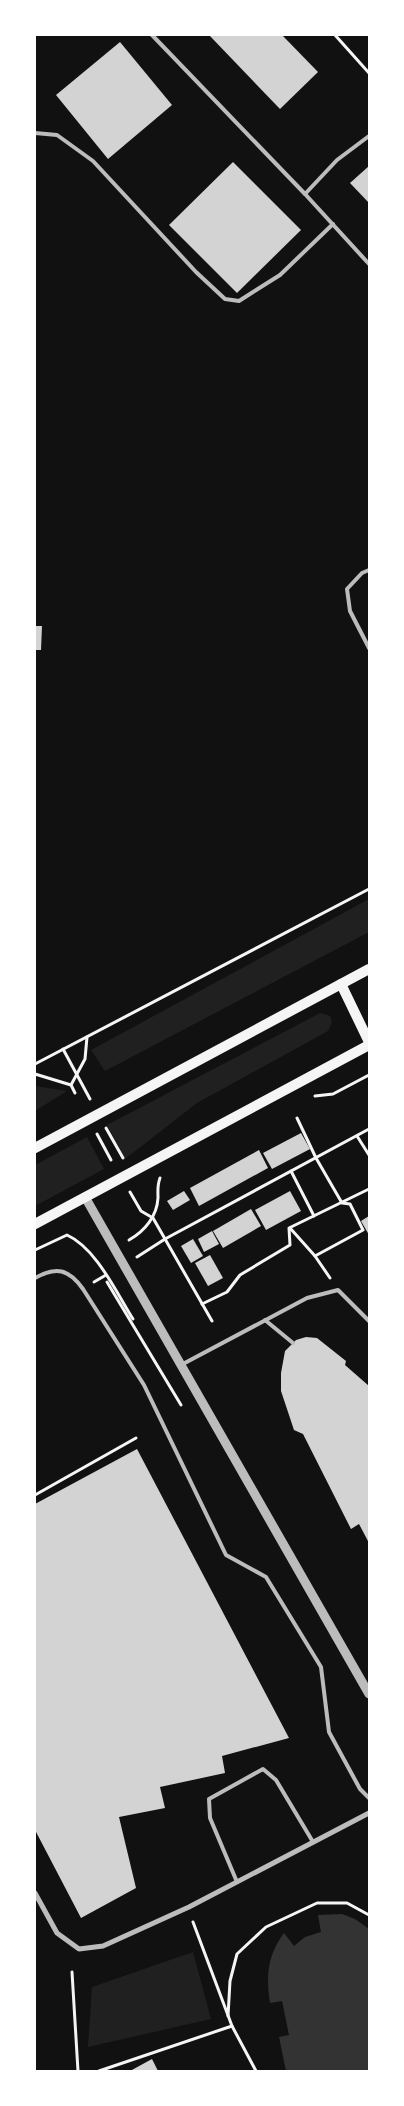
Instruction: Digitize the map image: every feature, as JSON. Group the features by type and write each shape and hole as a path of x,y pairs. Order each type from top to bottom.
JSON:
{"main road":[{"path":"35,1148 369,969"},
{"path":"35,1224 369,1043 341,984"}],"street":[{"path":"85,1197 369,1694"},
{"path":"35,1894 57,1933 79,1949 103,1946 188,1907 369,1813"}],"lane":[{"path":"152,35 305,194 369,264"},
{"path":"35,133 57,135 93,161 196,272 226,299 239,301 280,275 332,224"},
{"path":"305,194 337,160 369,136"},
{"path":"369,570 362,574 347,589 350,611 369,648"},
{"path":"35,1278 48,1271 63,1271 76,1279 83,1289 144,1385 226,1556 266,1577 321,1667 330,1732 360,1789 369,1798"},
{"path":"181,1365 307,1298 338,1290 369,1321"},
{"path":"264,1320 293,1343"},
{"path":"237,1882 210,1818 209,1799 263,1768 276,1780 313,1842"}],"path":[{"path":"335,35 369,73"},
{"path":"35,1064 369,889"},
{"path":"71,1085 85,1059 87,1037"},
{"path":"63,1050 83,1086"},
{"path":"35,1074 71,1085 76,1093"},
{"path":"297,1118 316,1158 342,1203"},
{"path":"93,1126 111,1160"},
{"path":"105,1126 121,1154"},
{"path":"136,1258 165,1239 369,1129"},
{"path":"357,1136 369,1155"},
{"path":"292,1170 314,1216"},
{"path":"133,1238 153,1218 158,1197 156,1187"},
{"path":"289,1228 369,1189"},
{"path":"129,1190 141,1211 153,1218 212,1321"},
{"path":"315,1256 363,1230 350,1204 342,1203"},
{"path":"289,1228 315,1256 338,1290"},
{"path":"202,1304 227,1292 240,1275 290,1245 289,1228"},
{"path":"35,1250 67,1235 79,1240 95,1258"},
{"path":"107,1282 184,1410"},
{"path":"35,1495 136,1438"},
{"path":"228,2016 230,1981 238,1954 266,1927 317,1903 347,1903 369,1915"},
{"path":"188,1907 196,1934 232,2026 256,2071"},
{"path":"72,1972 78,2071"},
{"path":"99,2071 232,2026"}],"shaded area":[{"path":"369,899 369,932 105,1071 91,1050"},
{"path":"320,1013 330,1016 332,1022 328,1031 197,1103 125,1159 107,1125"},
{"path":"35,1086 67,1091 35,1111"},
{"path":"87,1137 104,1169 35,1206 35,1165"},
{"path":"342,1914 355,1919 369,1929 369,2071 286,2071 279,2037 289,2035 282,2001 270,2003 268,1975 271,1958 284,1933 294,1946 305,1937 321,1932 318,1915"},
{"path":"193,1952 211,2019 88,2047 92,1987"}],"building":[{"path":"209,35 282,35 318,72 280,109"},
{"path":"120,42 172,105 108,159 56,95"},
{"path":"233,162 301,230 237,293 169,225"},
{"path":"369,166 369,203 350,183"},
{"path":"35,626 42,626 41,650 35,650"},
{"path":"301,1133 310,1149 272,1169 263,1153"},
{"path":"259,1150 268,1168 199,1206 190,1188"},
{"path":"184,1191 190,1200 173,1210 167,1201"},
{"path":"290,1191 301,1211 266,1230 255,1210"},
{"path":"251,1209 261,1226 223,1248 213,1231"},
{"path":"369,1216 369,1235 361,1221"},
{"path":"212,1231 219,1244 204,1252 198,1239"},
{"path":"193,1239 203,1256 191,1263 181,1246"},
{"path":"210,1255 223,1278 208,1286 195,1263"},
{"path":"306,1337 317,1338 346,1361 345,1365 369,1386 369,1543 359,1524 351,1529 303,1434 294,1430 281,1391 281,1373 285,1351 296,1340"},
{"path":"137,1449 289,1738 222,1756 225,1773 160,1787 165,1808 119,1817 136,1888 81,1918 35,1830 35,1504"},
{"path":"152,2059 158,2071 130,2071"}]}
